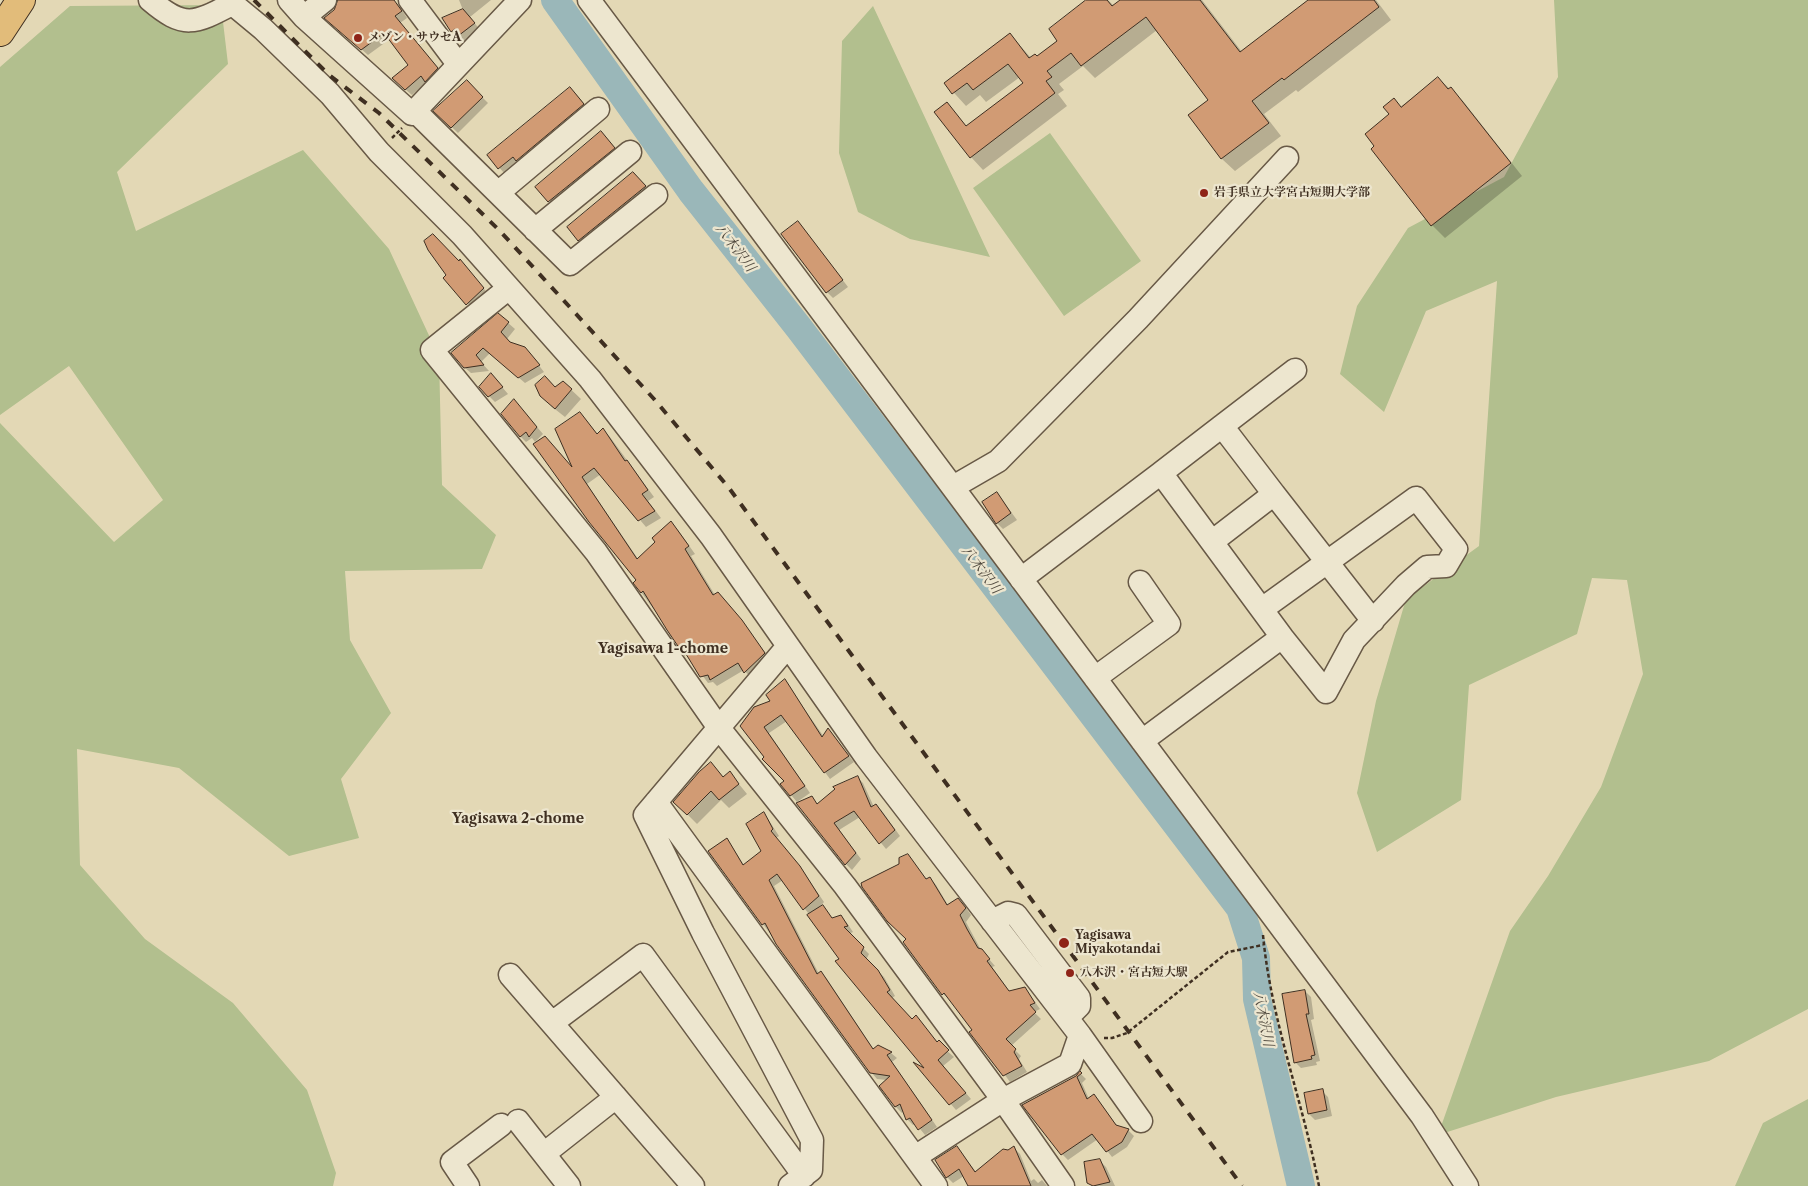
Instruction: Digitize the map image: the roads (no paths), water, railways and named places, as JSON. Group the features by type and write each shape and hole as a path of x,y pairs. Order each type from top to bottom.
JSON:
{"main road":[{"path":"0,32 21,0"}],"street":[{"path":"150,0 168,16 187,21 207,17 230,2 263,29 330,94 379,152 462,235 590,379 711,536 866,757 1079,1035 1141,1121"},
{"path":"289,0 304,17 412,114 520,0"},
{"path":"304,17 325,0"},
{"path":"410,0 458,64"},
{"path":"589,0 1422,1116 1467,1186"},
{"path":"498,193 598,109"},
{"path":"414,110 570,264 656,195"},
{"path":"535,230 630,152"},
{"path":"953,487 998,461 1138,319 1287,158"},
{"path":"509,288 432,350 596,552 719,728 844,886 1003,1100 1063,1186"},
{"path":"1021,579 1295,370"},
{"path":"1222,426 1373,621"},
{"path":"1162,473 1282,637 1326,692 1354,640 1406,585 1427,567 1446,566 1456,549 1416,498 1262,609"},
{"path":"1213,541 1274,494"},
{"path":"1094,678 1169,624 1140,582"},
{"path":"1142,741 1282,637"},
{"path":"552,1023 643,954 797,1181 811,1170 812,1140 703,933 646,815 788,646"},
{"path":"656,802 936,1186"},
{"path":"510,975 693,1186"},
{"path":"915,1157 1003,1100 1070,1064 1079,1035"},
{"path":"544,1153 616,1097"},
{"path":"468,1186 452,1162 509,1123 544,1153 569,1186"}],"waterway":[{"name":"八木沢川","path":"555,0 691,191 799,328 1240,908 1256,958 1257,999 1301,1186"}],"railway":[{"path":"254,0 329,75 379,113 500,231 654,399 729,488 1242,1186"}],"place":[{"name":"メゾン・サウセA","path":"358,38"},
{"name":"岩手県立大学宮古短期大学部","path":"1204,193"},
{"name":"Yagisawa Miyakotandai","path":"1064,943"},
{"name":"八木沢・宮古短大駅","path":"1070,973"}],"district":[{"name":"Yagisawa 1-chome","path":"663,649"},
{"name":"Yagisawa 2-chome","path":"518,819"}]}
